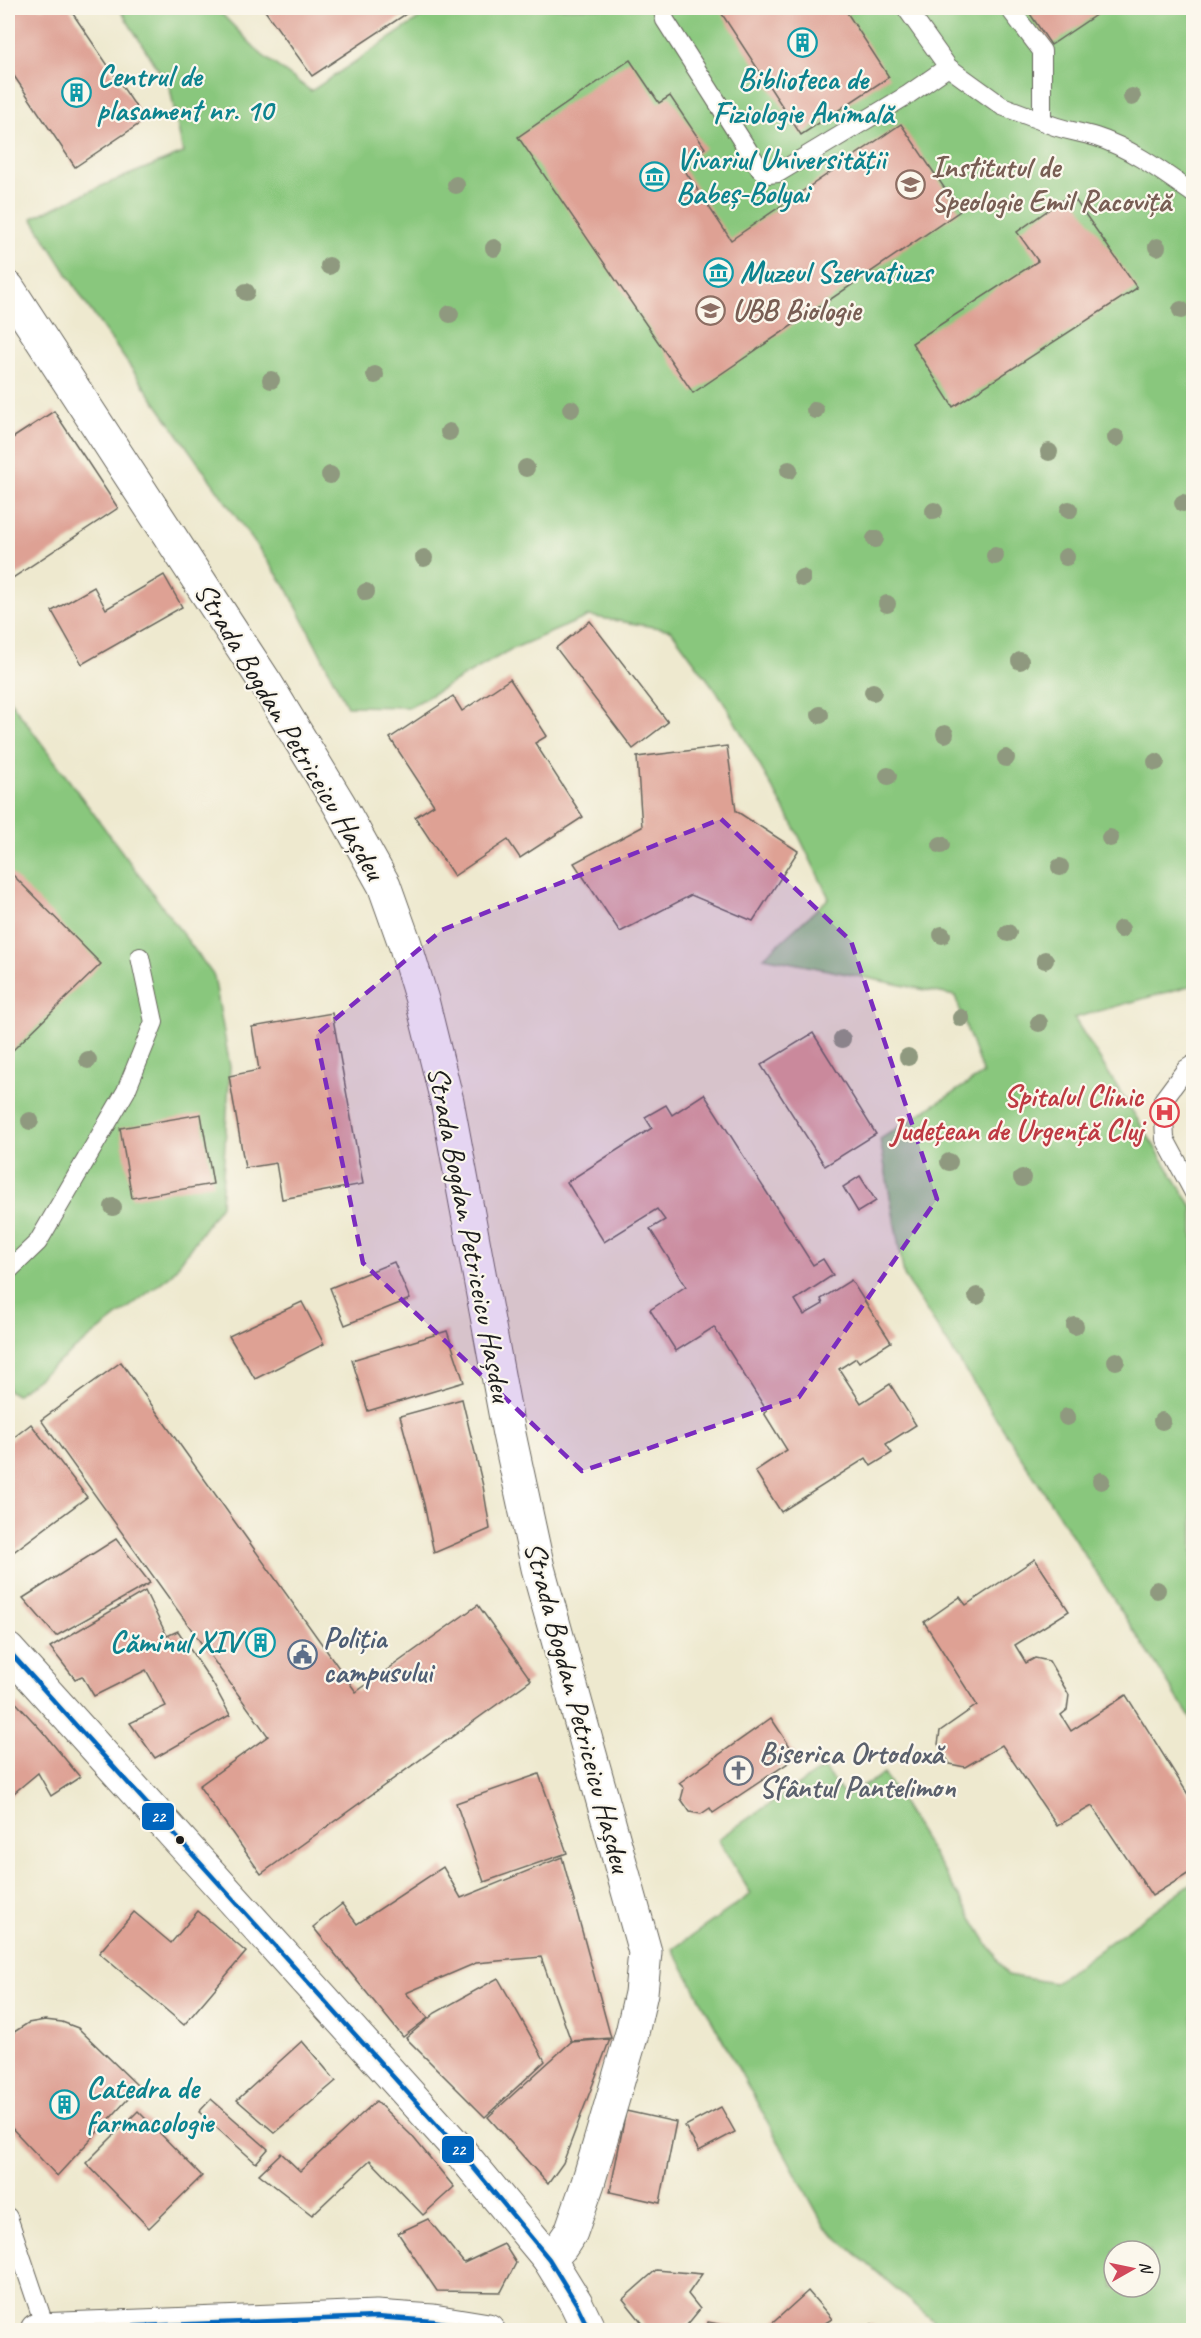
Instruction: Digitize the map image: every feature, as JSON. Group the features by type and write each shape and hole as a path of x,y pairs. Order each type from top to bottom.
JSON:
{"street":[{"name":"Strada Bogdan Petriceicu Hașdeu","path":"8,288 267,685 339,804 384,885 422,1000 447,1101 509,1434 538,1568 645,1952 641,1993 632,2033 588,2183 571,2232 549,2259"},
{"path":"8,1650 453,2143 549,2259 576,2303 589,2331"},
{"path":"37,2331 376,2317 433,2326 488,2331"}],"lane":[{"path":"664,8 665,20 760,169 768,174 778,173 909,94 948,67"},
{"path":"906,8 948,67 1002,106 1055,128 1096,137 1128,151 1194,194"},
{"path":"1009,8 1042,51 1042,121"},
{"path":"8,1271 38,1242 126,1091 154,1022 140,957"},
{"path":"1194,1064 1186,1069 1163,1100 1165,1140 1194,1193"},
{"path":"8,2217 46,2330"}],"highlighted area":[{"path":"721,819 851,941 937,1199 799,1397 582,1471 363,1263 316,1035 442,930"}],"green space":[{"path":"119,8 216,8 262,55 311,91 435,8 1193,8 1193,985 1074,1018 1193,1208 1193,1722 904,1276 880,1139 983,1074 955,996 764,957 829,898 795,828 722,699 671,630 589,616 510,650 410,707 347,706 288,590 86,304 32,218 99,187 183,153 170,88"},
{"path":"8,698 214,976 230,1067 221,1205 172,1274 16,1395 8,1390"},
{"path":"823,1768 845,1796 884,1774 1007,1975 1054,1983 1193,1882 1193,2330 944,2330 825,2227 673,1949 751,1894 718,1839"}],"building":[{"name":"Centrul de plasament nr. 10","path":"8,8 69,8 145,120 75,167 8,67"},
{"path":"263,8 415,8 312,76"},
{"name":"Biblioteca de Fiziologie Animală","path":"718,8 844,8 889,77 801,135"},
{"path":"1026,8 1106,8 1051,45"},
{"path":"630,60 659,103 670,96 705,148 681,165 731,240 901,124 960,211 693,393 518,137"},
{"path":"1071,194 1137,288 953,407 912,343 1038,261 1017,232"},
{"path":"54,411 118,508 8,581 8,441"},
{"path":"164,575 182,607 82,664 52,611 94,587 106,609"},
{"path":"590,621 668,722 633,749 556,648"},
{"path":"510,679 547,736 535,743 583,817 520,858 508,840 454,876 415,817 434,805 390,738 453,696 462,711"},
{"path":"727,746 736,811 798,851 753,921 691,895 620,932 574,863 642,827 637,757"},
{"path":"8,870 101,964 11,1052 8,1049"},
{"path":"332,1013 363,1184 282,1199 276,1163 245,1168 229,1076 259,1070 252,1027"},
{"path":"813,1033 876,1134 825,1166 761,1065"},
{"path":"704,1094 813,1265 823,1259 833,1275 795,1300 804,1315 823,1304 821,1299 851,1280 891,1342 859,1362 856,1358 839,1369 861,1403 890,1384 916,1425 886,1444 892,1453 871,1466 866,1458 781,1512 755,1471 787,1450 764,1413 767,1411 714,1327 676,1351 650,1310 686,1286 650,1229 665,1220 657,1209 604,1242 567,1182 652,1128 645,1117 666,1105 672,1115"},
{"path":"201,1114 213,1184 132,1198 120,1128"},
{"path":"860,1176 876,1201 858,1212 843,1187"},
{"path":"394,1262 410,1299 345,1325 330,1288"},
{"path":"302,1302 324,1344 255,1379 229,1336"},
{"path":"447,1331 464,1382 368,1411 352,1360"},
{"name":"Căminul XIV","path":"121,1362 356,1692 478,1605 531,1680 261,1874 199,1786 268,1736 41,1420"},
{"path":"462,1399 483,1486 490,1529 434,1553 424,1504 400,1416"},
{"path":"31,1424 87,1497 8,1556 8,1442"},
{"path":"116,1539 150,1583 56,1636 23,1598"},
{"path":"1035,1559 1069,1611 1015,1645 1026,1663 1035,1658 1049,1661 1069,1695 1067,1710 1061,1715 1071,1731 1126,1695 1194,1804 1194,1870 1152,1896 1092,1806 1057,1826 1002,1745 965,1767 950,1764 938,1744 940,1731 977,1705 924,1622 960,1597 966,1605"},
{"path":"145,1591 167,1636 178,1631 213,1684 230,1715 155,1758 130,1723 166,1706 146,1670 94,1696 82,1676 75,1679 50,1647"},
{"path":"8,1694 80,1777 51,1796 38,1773 8,1798"},
{"name":"Biserica Ortodoxă Sfântul Pantelimon","path":"771,1718 797,1757 713,1813 710,1808 701,1814 690,1812 681,1799 684,1788 679,1783"},
{"path":"539,1774 567,1853 484,1882 456,1803"},
{"path":"562,1857 611,2038 571,2041 541,1957 476,1963 406,1993 428,2018 403,2037 313,1927 342,1904 357,1924 443,1867 461,1898"},
{"path":"198,1911 246,1952 184,2025 99,1953 134,1912 171,1943"},
{"path":"498,1978 545,2061 485,2117 406,2038 435,2013"},
{"name":"Catedra de farmacologie","path":"45,2020 62,2022 78,2028 139,2087 57,2176 8,2124 8,2036 28,2023"},
{"path":"610,2039 563,2163 548,2184 488,2117 571,2042"},
{"path":"302,2041 336,2081 275,2133 237,2100"},
{"path":"211,2099 268,2149 256,2163 199,2112"},
{"path":"376,2101 412,2136 454,2187 423,2215 370,2160 312,2215 259,2174 281,2153 300,2171"},
{"path":"721,2107 735,2132 699,2151 685,2126"},
{"path":"138,2111 202,2176 149,2228 86,2163"},
{"path":"626,2111 676,2122 660,2203 610,2192"},
{"path":"428,2219 464,2263 504,2244 516,2263 501,2292 437,2291 398,2233"},
{"path":"656,2270 702,2274 688,2294 700,2309 683,2330 648,2330 623,2299"},
{"path":"808,2291 832,2319 814,2330 765,2330"},
{"path":"708,2322 744,2329 744,2330 706,2330"},
{"path":"872,2324 878,2330 861,2330"}],"transit line":[{"name":"22","path":"8,1650 453,2143 549,2259 576,2303 589,2330"},
{"name":"22","path":"37,2330 376,2317 433,2321 488,2330"}],"place":[{"name":"Biblioteca de Fiziologie Animală","path":"803,42"},
{"name":"Centrul de plasament nr. 10","path":"76,93"},
{"name":"Vivariul Universității Babeș-Bolyai","path":"655,176"},
{"name":"Institutul de Speologie Emil Racoviță","path":"910,184"},
{"name":"Muzeul Szervatiuzs","path":"719,272"},
{"name":"UBB Biologie","path":"711,310"},
{"name":"Spitalul Clinic Județean de Urgență Cluj","path":"1164,1113"},
{"name":"Căminul XIV","path":"261,1642"},
{"name":"Poliția campusului","path":"302,1655"},
{"name":"Biserica Ortodoxă Sfântul Pantelimon","path":"738,1770"},
{"name":"Catedra de farmacologie","path":"65,2105"}]}
